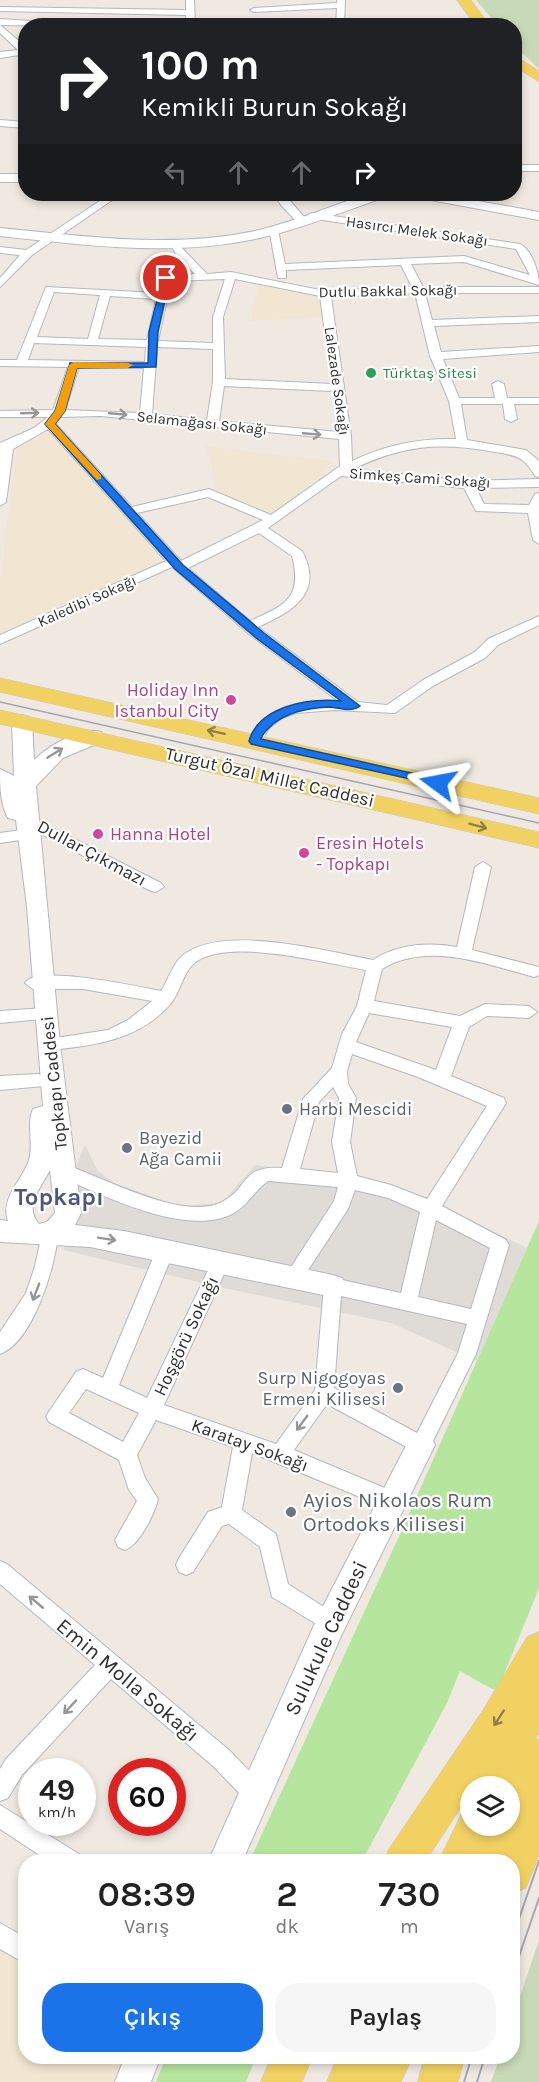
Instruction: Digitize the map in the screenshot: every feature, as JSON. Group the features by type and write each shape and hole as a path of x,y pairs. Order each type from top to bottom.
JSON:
{"main road":[{"path":"454,0 468,18"},
{"path":"464,0 477,18"},
{"path":"522,64 539,78"},
{"path":"522,73 539,85"},
{"path":"0,178 18,177"},
{"path":"0,232 176,244 236,238 273,230 359,201"},
{"path":"458,201 539,216"},
{"path":"6,683 11,719"},
{"name":"Turgut Özal Millet Caddesi","path":"6,683 539,806"},
{"name":"Turgut Özal Millet Caddesi","path":"11,719 539,840"},
{"name":"Topkapı Caddesi","path":"11,719 25,753 27,783 19,832"},
{"path":"27,783 41,763 53,753 68,745 94,737"},
{"path":"0,770 11,766 25,753"},
{"name":"Topkapı Caddesi","path":"0,776 11,784 14,790 39,984 38,1082 44,1148 42,1161 16,1206 17,1217 22,1227 40,1234"},
{"name":"Topkapı Caddesi","path":"40,1015 48,1044 64,1171"},
{"path":"40,1234 60,1228 68,1213 64,1171"},
{"path":"0,1231 90,1236 333,1286"},
{"name":"Sulukule Caddesi","path":"228,1854 331,1623 422,1445"},
{"path":"407,1854 502,1714 539,1649"},
{"path":"499,1776 539,1694"},
{"path":"520,1796 539,1757"},
{"path":"520,1856 539,1806"},
{"path":"461,1854 470,1836"},
{"path":"492,1854 501,1836"},
{"path":"133,2082 140,2064"},
{"path":"281,2082 289,2064"},
{"path":"347,2082 379,2064"},
{"path":"438,2082 443,2064"}],"street":[{"path":"190,0 190,18"},
{"path":"249,0 253,14 341,2 340,18"},
{"path":"0,9 190,13"},
{"path":"65,18 68,10"},
{"path":"145,18 147,13"},
{"path":"0,22 18,23"},
{"path":"0,28 18,45"},
{"path":"0,55 18,52"},
{"path":"0,123 18,124"},
{"path":"522,168 539,168"},
{"path":"0,284 27,253 106,201"},
{"path":"283,201 307,218"},
{"name":"Hasırcı Melek Sokağı","path":"307,218 442,234 520,247 538,281"},
{"path":"273,230 282,267 282,284"},
{"path":"442,234 445,260"},
{"path":"176,244 182,254 204,277"},
{"path":"0,250 27,253"},
{"path":"282,267 464,260 538,281"},
{"path":"404,261 419,290 436,356 455,401 462,443"},
{"path":"212,425 219,382 218,317 231,275"},
{"name":"Dutlu Bakkal Sokağı","path":"162,296 166,278 231,275 325,294 538,281"},
{"path":"21,363 50,289 162,296 153,344 146,416"},
{"path":"92,342 106,292"},
{"name":"Lalezade Sokağı","path":"325,294 345,436 342,470"},
{"path":"426,323 539,319"},
{"path":"30,340 219,346"},
{"path":"436,356 539,349"},
{"path":"0,363 152,365"},
{"path":"0,502 4,447 50,424 60,411 74,365"},
{"path":"219,382 338,388"},
{"path":"498,384 511,419"},
{"path":"455,401 539,401"},
{"name":"Selamağası Sokağı","path":"0,414 60,411 146,416 212,425 345,436"},
{"path":"50,424 176,565 249,626 354,706"},
{"name":"Kaledibi Sokağı","path":"0,640 260,528 342,470 380,452 427,442 462,443 535,454"},
{"path":"535,454 539,473"},
{"name":"Simkeş Cami Sokağı","path":"342,470 468,485 539,483"},
{"path":"468,485 480,508 537,503 539,540"},
{"path":"128,512 209,493 273,520"},
{"path":"249,626 287,607 297,597 303,583 298,554 260,528"},
{"path":"255,741 257,732 279,714 301,707 329,704 390,710 428,683 480,655 493,642 539,620"},
{"name":"Dullar Çıkmazı","path":"19,832 156,887"},
{"path":"463,954 483,867"},
{"path":"48,1044 112,1037 130,1029 166,998 177,976 192,956 214,949 259,947 375,966"},
{"path":"293,1278 342,1204 349,1182 341,1142 348,1098 340,1084 339,1071 346,1046 365,1006 375,966 387,956 402,951 463,954 534,971"},
{"path":"39,984 83,982 166,998"},
{"path":"365,1006 462,1023 485,1010 529,1012"},
{"path":"0,1017 40,1015"},
{"path":"441,1080 462,1023"},
{"path":"346,1046 498,1103 430,1209 408,1302"},
{"path":"289,1176 311,1099 339,1071"},
{"path":"0,1083 38,1082"},
{"name":"Topkapı Caddesi","path":"64,1171 114,1192 176,1213 222,1211 233,1206 257,1177 266,1174 376,1187 430,1209 500,1245 477,1318"},
{"path":"0,1346 31,1306 48,1262 40,1234"},
{"path":"108,1388 165,1251"},
{"name":"Hoşgörü Sokağı","path":"128,1454 192,1330 220,1263"},
{"path":"280,1454 324,1392 333,1286 477,1318"},
{"name":"Sulukule Caddesi","path":"422,1445 467,1354 477,1318"},
{"name":"Karatay Sokağı","path":"128,1454 56,1416 83,1378 152,1410 244,1440 392,1501"},
{"path":"324,1392 422,1445"},
{"path":"231,1514 244,1440"},
{"path":"125,1540 146,1507 148,1499 136,1483 128,1454"},
{"path":"186,1565 215,1519 231,1514"},
{"path":"231,1514 269,1541 279,1590 331,1623"},
{"name":"Emin Molla Sokağı","path":"0,1571 221,1758 254,1792"},
{"path":"2,1784 14,1767 110,1665"},
{"path":"0,1816 59,1854"},
{"path":"0,1935 18,1947"}],"shaded area":[{"path":"260,282 320,298 324,317 250,321"},
{"path":"50,431 132,525 168,561 0,634 0,578 17,446"},
{"path":"205,446 330,461 333,464 276,517 218,493"},
{"path":"85,1144 97,1170 116,1184 179,1206 222,1203 255,1165 373,1182 410,1198 429,1199 527,1248 477,1361 391,1323 219,1287 63,1250 77,1215 77,1165"},
{"path":"0,1944 18,1957 18,2064 128,2064 119,2082 0,2082"}],"green space":[{"path":"476,0 539,0 539,69 522,53 522,18 491,18"},
{"path":"539,1221 539,1588 498,1689 492,1689 460,1671 447,1703 366,1854 253,1854 401,1532"},
{"path":"539,1940 539,2082 491,2082 497,2064 520,2064 520,1996"},
{"path":"163,2064 253,2064 246,2082 156,2082"}],"tram line":[{"path":"0,702 539,823"},
{"path":"520,1916 539,1861"},
{"path":"520,1954 539,1898"},
{"path":"464,2082 470,2064"},
{"path":"477,2082 483,2064"}],"slow traffic":[{"path":"97,477 50,424 58,416 74,365 128,365"}],"place":[{"name":"Türktaş Sitesi","path":"371,373"},
{"name":"Holiday Inn Istanbul City","path":"231,700"},
{"name":"Hanna Hotel","path":"98,834"},
{"name":"Eresin Hotels - Topkapı","path":"304,853"},
{"name":"Harbi Mescidi","path":"287,1109"},
{"name":"Bayezid Ağa Camii","path":"127,1148"},
{"name":"Surp Nigogoyas Ermeni Kilisesi","path":"398,1388"},
{"name":"Ayios Nikolaos Rum Ortodoks Kilisesi","path":"291,1512"}],"district":[{"name":"Topkapı","path":"59,1197"}],"route":[{"path":"166,278 153,332 152,365 74,365 58,416 50,424 179,567 260,635 354,706 329,704 301,707 279,714 257,732 255,741 438,783"}]}
